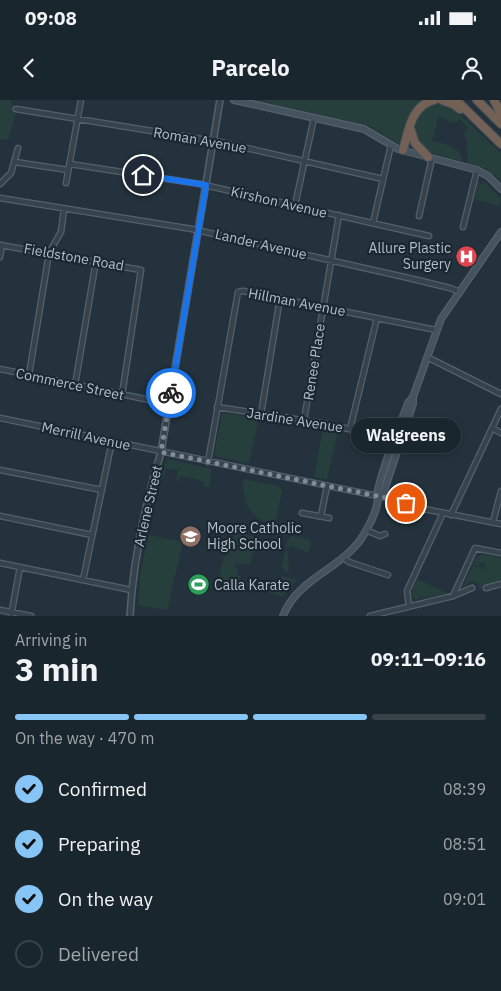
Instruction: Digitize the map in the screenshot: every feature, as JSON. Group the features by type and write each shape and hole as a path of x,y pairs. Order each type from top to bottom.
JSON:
{"highway":[{"path":"403,150 410,126 419,108 434,100"},
{"path":"442,100 453,104 488,131"},
{"path":"456,100 501,144"},
{"path":"477,100 501,124"},
{"path":"494,100 501,114"},
{"path":"410,126 413,140 430,158"}],"main road":[{"path":"234,100 368,130 391,145 403,150 477,170 500,186"},
{"path":"283,616 292,598 303,586 343,557 354,547 366,530 374,513 379,496 377,492 398,439 408,403 413,397 436,330 501,232"}],"street":[{"path":"66,183 80,100"},
{"name":"Arlene Street","path":"130,616 131,590 150,491 161,452 220,100"},
{"name":"Roman Avenue","path":"16,109 213,141 383,179"},
{"path":"295,205 314,118"},
{"path":"373,222 391,145"},
{"path":"0,184 10,175 18,148"},
{"path":"419,216 430,158"},
{"path":"15,162 68,170"},
{"name":"Kirshon Avenue","path":"70,164 206,185 429,236"},
{"path":"463,226 477,170"},
{"name":"Lander Avenue","path":"0,198 198,230 450,288 460,292"},
{"path":"29,375 49,253 58,239 64,209"},
{"name":"Renee Place","path":"304,420 339,215"},
{"path":"0,257 1,245"},
{"name":"Fieldstone Road","path":"1,245 138,268 142,271 122,395"},
{"path":"75,385 96,261"},
{"name":"Hillman Avenue","path":"208,462 237,294 243,291 436,330"},
{"path":"261,414 280,298"},
{"path":"350,429 378,318"},
{"path":"427,357 501,394"},
{"name":"Commerce Street","path":"0,369 169,404"},
{"name":"Jardine Avenue","path":"217,407 304,420 398,439"},
{"path":"451,514 501,409"},
{"name":"Merrill Avenue","path":"0,418 379,496 443,513 501,524"},
{"path":"492,428 501,433"},
{"path":"83,580 112,441"},
{"path":"0,470 102,490"},
{"path":"321,516 327,486"},
{"path":"493,522 501,491"},
{"path":"302,513 328,518"},
{"path":"409,606 408,587 443,513"},
{"path":"0,516 92,535"},
{"path":"366,530 380,536 384,534"},
{"path":"453,596 475,548 501,553"},
{"path":"343,557 349,562 388,575"},
{"path":"0,563 131,590"},
{"path":"11,614 20,567"},
{"path":"486,588 501,584"},
{"path":"370,616 453,596 472,588"},
{"path":"0,610 11,614 30,616"}],"green space":[{"path":"0,100 10,100 16,112 8,140 1,139 0,141"},
{"path":"255,100 428,100 424,102 402,143 399,144 370,126"},
{"path":"434,102 441,102 451,106 501,153 501,181 486,169 468,163 467,141 464,134 468,128 460,120 453,123 439,117 432,141 449,145 459,151 463,162 426,151 417,143 413,127 419,112"},
{"path":"478,181 481,184 483,181 501,199 499,206 474,199"},
{"path":"222,413 259,418 249,463 214,456"},
{"path":"323,428 338,431 327,480 314,477"},
{"path":"167,459 212,469 209,487 203,486 204,481 180,476 179,481 176,481 178,470 167,468 163,479 160,479"},
{"path":"244,479 279,486 282,490 275,525 260,519 249,509 244,495"},
{"path":"235,532 256,537 250,565 236,563 237,575 241,576 240,581 276,589 281,584 281,576 297,580 283,597 219,578 224,556 227,556"},
{"path":"148,535 181,541 181,550 168,608 164,610 138,605 140,575"},
{"path":"291,536 310,540 311,543 308,553 293,546 286,548 289,570 285,572 282,567 287,541"},
{"path":"483,554 501,558 501,580 482,585 480,591 478,583 470,581 462,589 472,566 479,567 484,563 480,568 484,570 485,562 478,566 472,565 476,557"},
{"path":"417,579 447,593 414,600 411,593"}],"way so far":[{"path":"171,393 161,452 406,503"}],"place":[{"name":"Allure Plastic Surgery","path":"467,256"},
{"name":"Walgreens","path":"406,503"},
{"name":"Moore Catholic High School","path":"191,536"},
{"name":"Calla Karate","path":"198,585"}],"route":[{"path":"143,175 206,185 171,393"}]}
